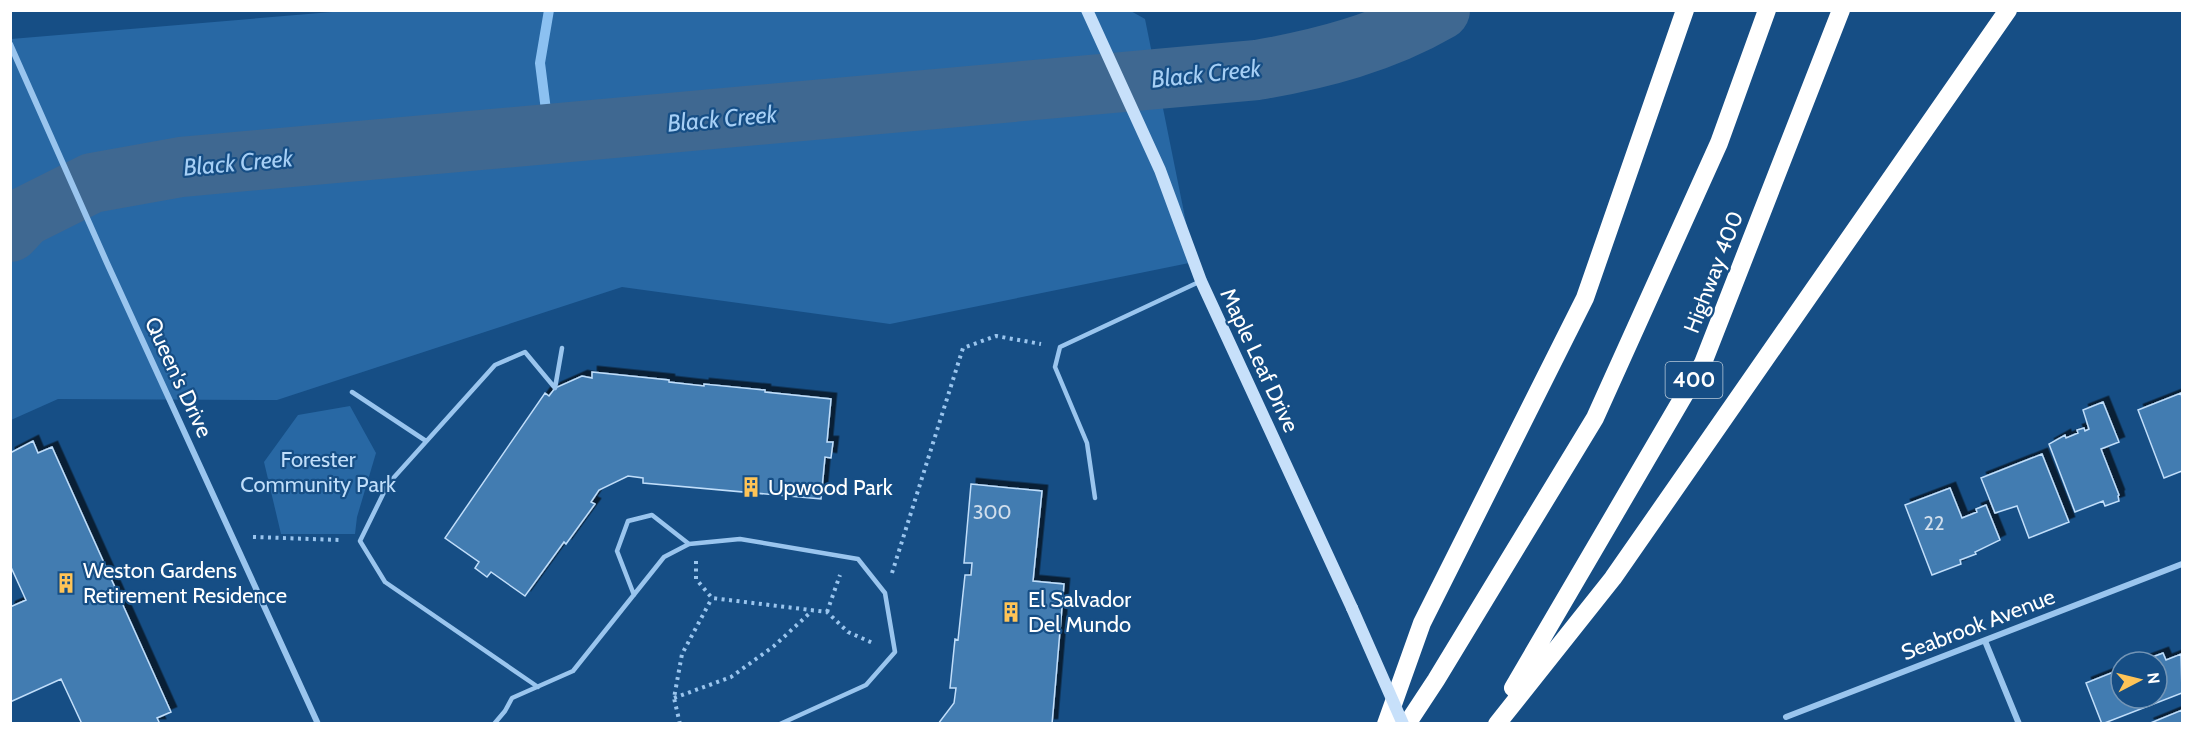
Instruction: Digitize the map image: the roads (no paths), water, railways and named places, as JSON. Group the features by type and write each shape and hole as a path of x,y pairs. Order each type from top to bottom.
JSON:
{"highway":[{"path":"1386,723 1422,623 1585,298 1685,10"},
{"name":"Highway 400","path":"1408,720 1436,680 1595,418 1719,143 1767,10"},
{"name":"Highway 400","path":"1495,723 1703,363 1841,10"},
{"path":"1495,723 1613,578 2008,10"}],"street":[{"name":"Maple Leaf Drive","path":"1087,10 1160,170 1201,282 1352,608 1408,720"},
{"name":"Queen's Drive","path":"10,44 107,263 318,723"},
{"name":"Seabrook Avenue","path":"1786,717 2182,564"},
{"path":"1985,641 2019,723"}],"lane":[{"path":"1095,498 1088,443 1055,367 1060,347 1201,282"},
{"path":"538,687 385,582 360,541 388,484 495,364 525,352 555,388 562,348"},
{"path":"352,392 426,441"},
{"path":"634,595 617,551 628,521 652,515 689,544"},
{"path":"494,723 505,711 512,698 573,671 664,557 689,544 740,539 858,560 885,593 895,652 866,685 780,723"}],"waterway":[{"path":"549,10 540,63 549,134"},
{"name":"Black Creek","path":"10,232 24,217 92,183 181,167 1257,70 1305,61 1374,41 1440,10"}],"place":[{"name":"Upwood Park","path":"751,487"},
{"name":"Weston Gardens Retirement Residence","path":"66,583"},
{"name":"El Salvador Del Mundo","path":"1011,612"}],"park label":[{"name":"Forester Community Park","path":"318,472"}]}
